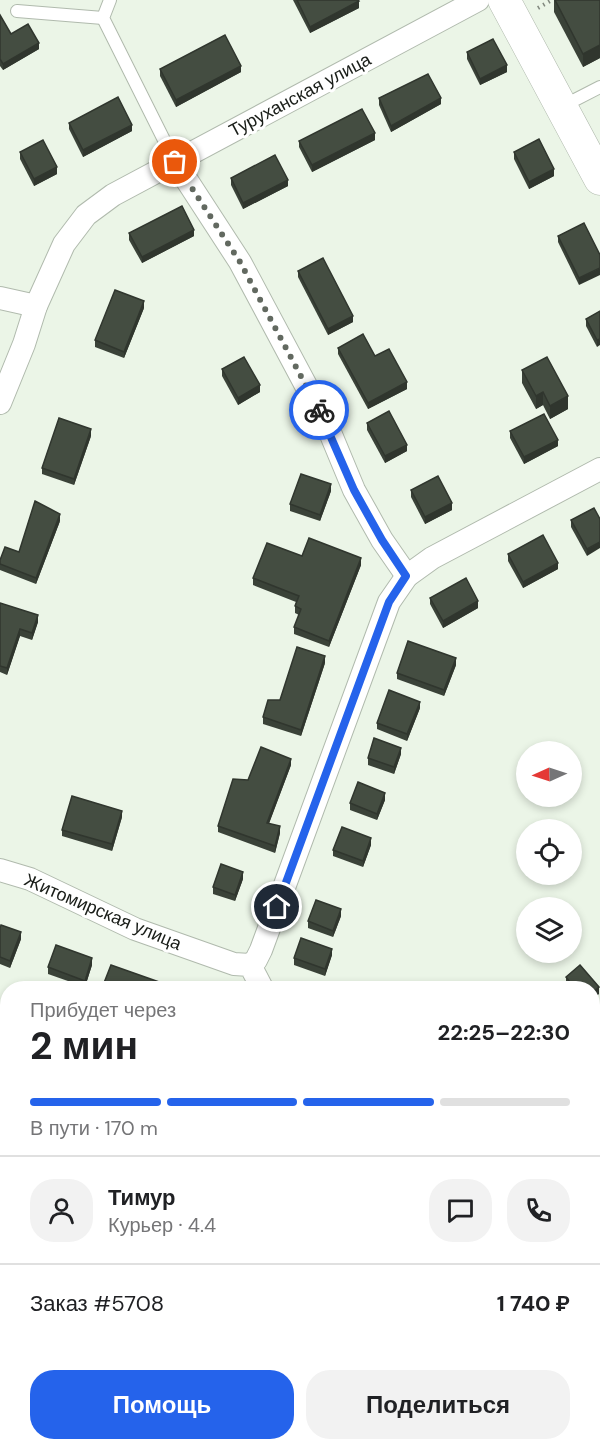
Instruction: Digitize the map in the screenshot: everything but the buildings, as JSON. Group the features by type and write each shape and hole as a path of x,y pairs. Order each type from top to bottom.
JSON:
{"street":[{"name":"Туруханская улица","path":"0,403 24,344 36,306 64,244 86,215 113,195 478,0"},
{"path":"504,0 600,179"},
{"path":"175,162 240,262 327,425 354,490 382,540 406,576"},
{"path":"0,298 36,306"},
{"path":"258,981 250,965 256,960 261,950 389,602 406,576 432,558 600,469"},
{"name":"Житомирская улица","path":"0,870 30,879 135,929 234,964 250,965"}],"lane":[{"path":"110,0 103,18 175,162"},
{"path":"17,11 103,18"},
{"path":"561,107 600,87"}],"path":[{"path":"533,10 552,0"}],"way so far":[{"path":"175,162 240,262 319,410"}],"route":[{"path":"277,907 389,602 406,576 382,540 354,490 319,410"}]}
